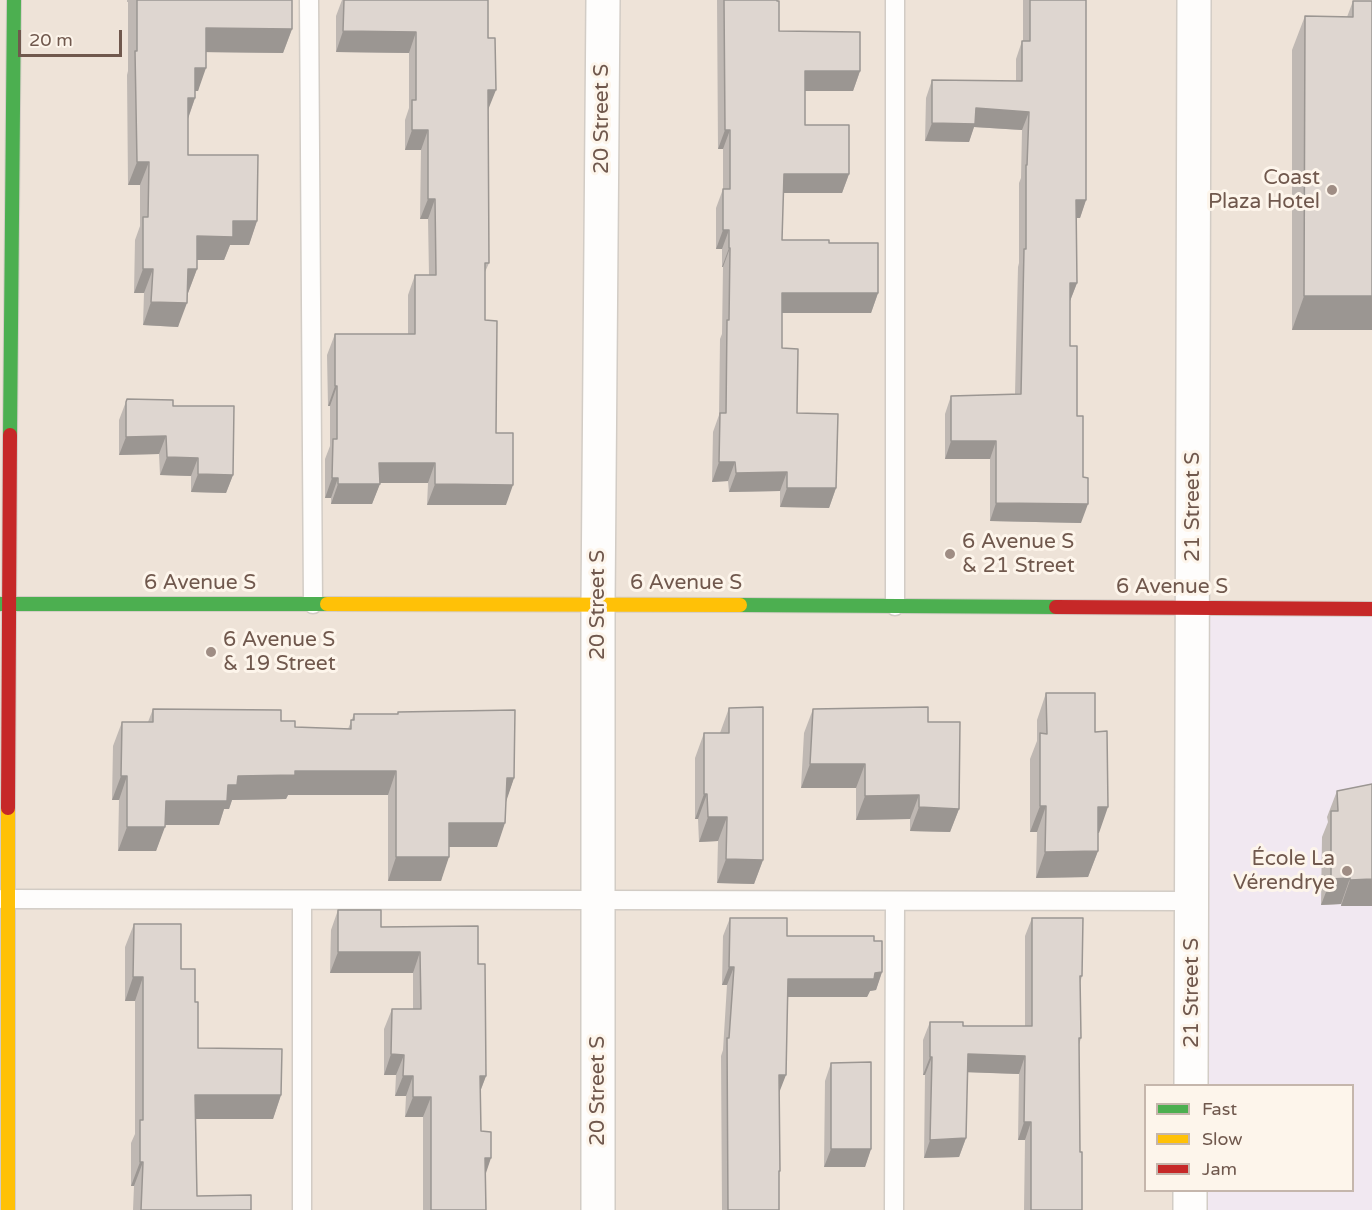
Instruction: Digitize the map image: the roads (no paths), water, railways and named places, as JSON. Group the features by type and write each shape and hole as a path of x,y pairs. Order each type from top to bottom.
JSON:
{"main road":[{"path":"8,1210 4,899 4,604 14,0"},
{"name":"6 Avenue S","path":"4,604 598,604 1372,609"}],"street":[{"name":"20 Street S","path":"598,1210 598,604 603,0"},
{"name":"21 Street S","path":"1191,1084 1194,0"},
{"path":"1190,1192 1190,1210"}],"lane":[{"path":"309,0 313,604"},
{"path":"895,0 895,606"},
{"path":"4,899 1192,901"},
{"path":"302,900 302,1210"},
{"path":"894,1210 895,901"}],"place":[{"name":"Coast Plaza Hotel","path":"1332,190"},
{"name":"6 Avenue S & 21 Street","path":"950,554"},
{"name":"6 Avenue S & 19 Street","path":"211,652"},
{"name":"École La Vérendrye","path":"1347,871"}]}
